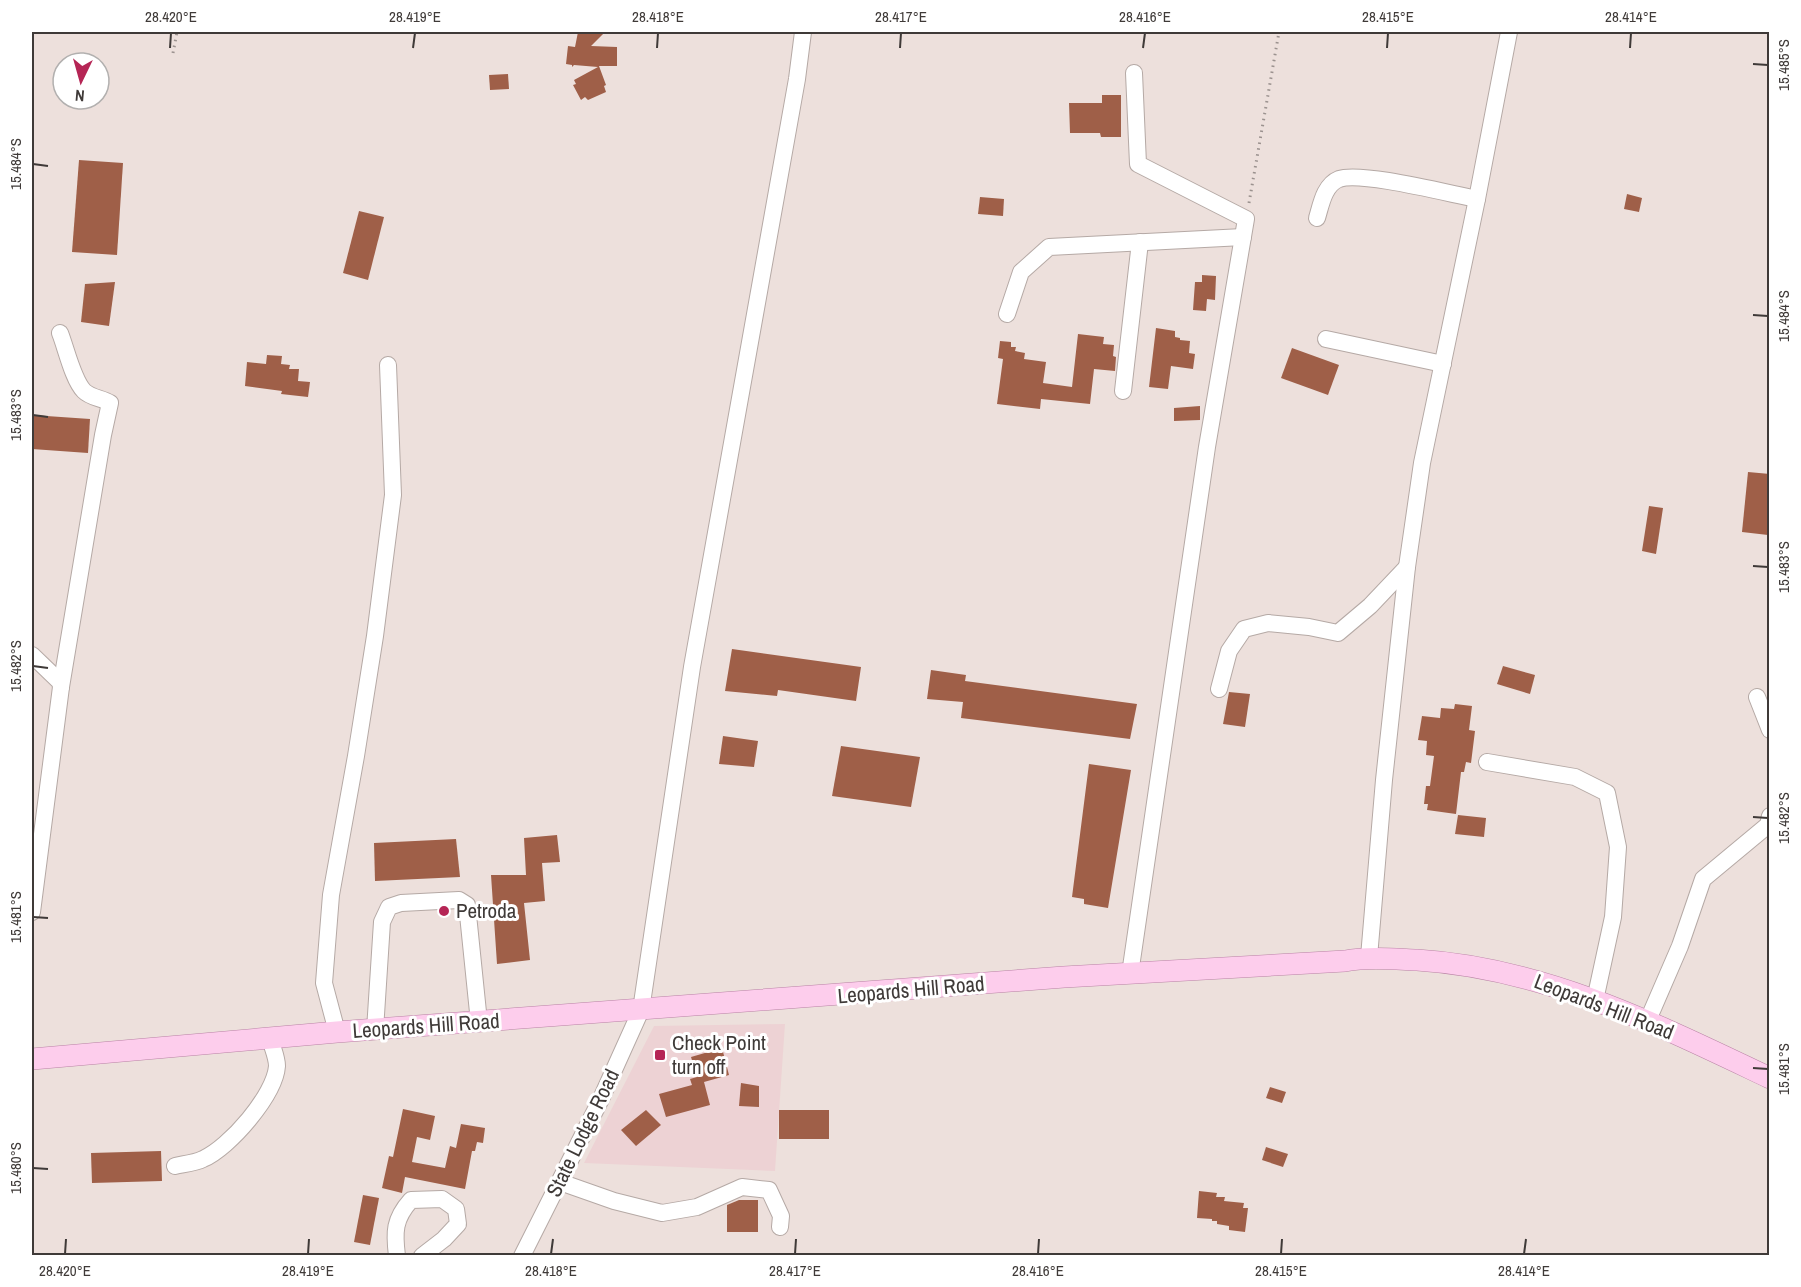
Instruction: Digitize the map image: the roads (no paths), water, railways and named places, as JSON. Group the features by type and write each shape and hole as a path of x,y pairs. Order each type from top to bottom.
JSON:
{"main road":[{"name":"Leopards Hill Road","path":"32,1059 337,1032 1064,977 1344,961 1369,957 1449,962 1527,978 1648,1020 1770,1078"}],"street":[{"name":"State Lodge Road","path":"522,1256 600,1101 640,1010 692,668 797,79 803,32"},
{"path":"1369,957 1384,780 1407,567 1422,463 1477,200 1509,32"},
{"path":"1130,974 1207,447 1246,219 1138,164 1134,73"},
{"path":"1317,218 1326,190 1338,179 1364,177 1477,200"},
{"path":"1007,314 1021,272 1049,247 1243,237"},
{"path":"1123,391 1140,242"},
{"path":"32,912 35,857 61,687 110,403 84,391 77,380 60,333"},
{"path":"1326,339 1443,364"},
{"path":"337,1032 324,983 331,895 375,636 393,495 388,365"},
{"path":"1220,689 1229,651 1244,629 1268,623 1309,627 1338,633 1370,606 1407,567"},
{"path":"32,655 60,682 61,687"},
{"path":"1757,697 1770,730"},
{"path":"1487,762 1575,777 1607,793 1618,847 1613,917 1595,1000"},
{"path":"1648,1020 1680,946 1703,879 1768,825 1770,816"},
{"path":"375,1030 382,922 389,907 401,903 459,900 467,905 479,1022"},
{"path":"176,1166 203,1160 231,1141 248,1121 274,1082 277,1064 270,1038"},
{"path":"560,1182 614,1201 662,1213 698,1207 742,1187 769,1190 781,1216 780,1227"},
{"path":"397,1256 395,1235 400,1212 411,1200 442,1199 456,1209 458,1224 423,1256"}],"place":[{"name":"Petroda","path":"444,911"},
{"name":"Check Point turn off","path":"660,1055"}]}
